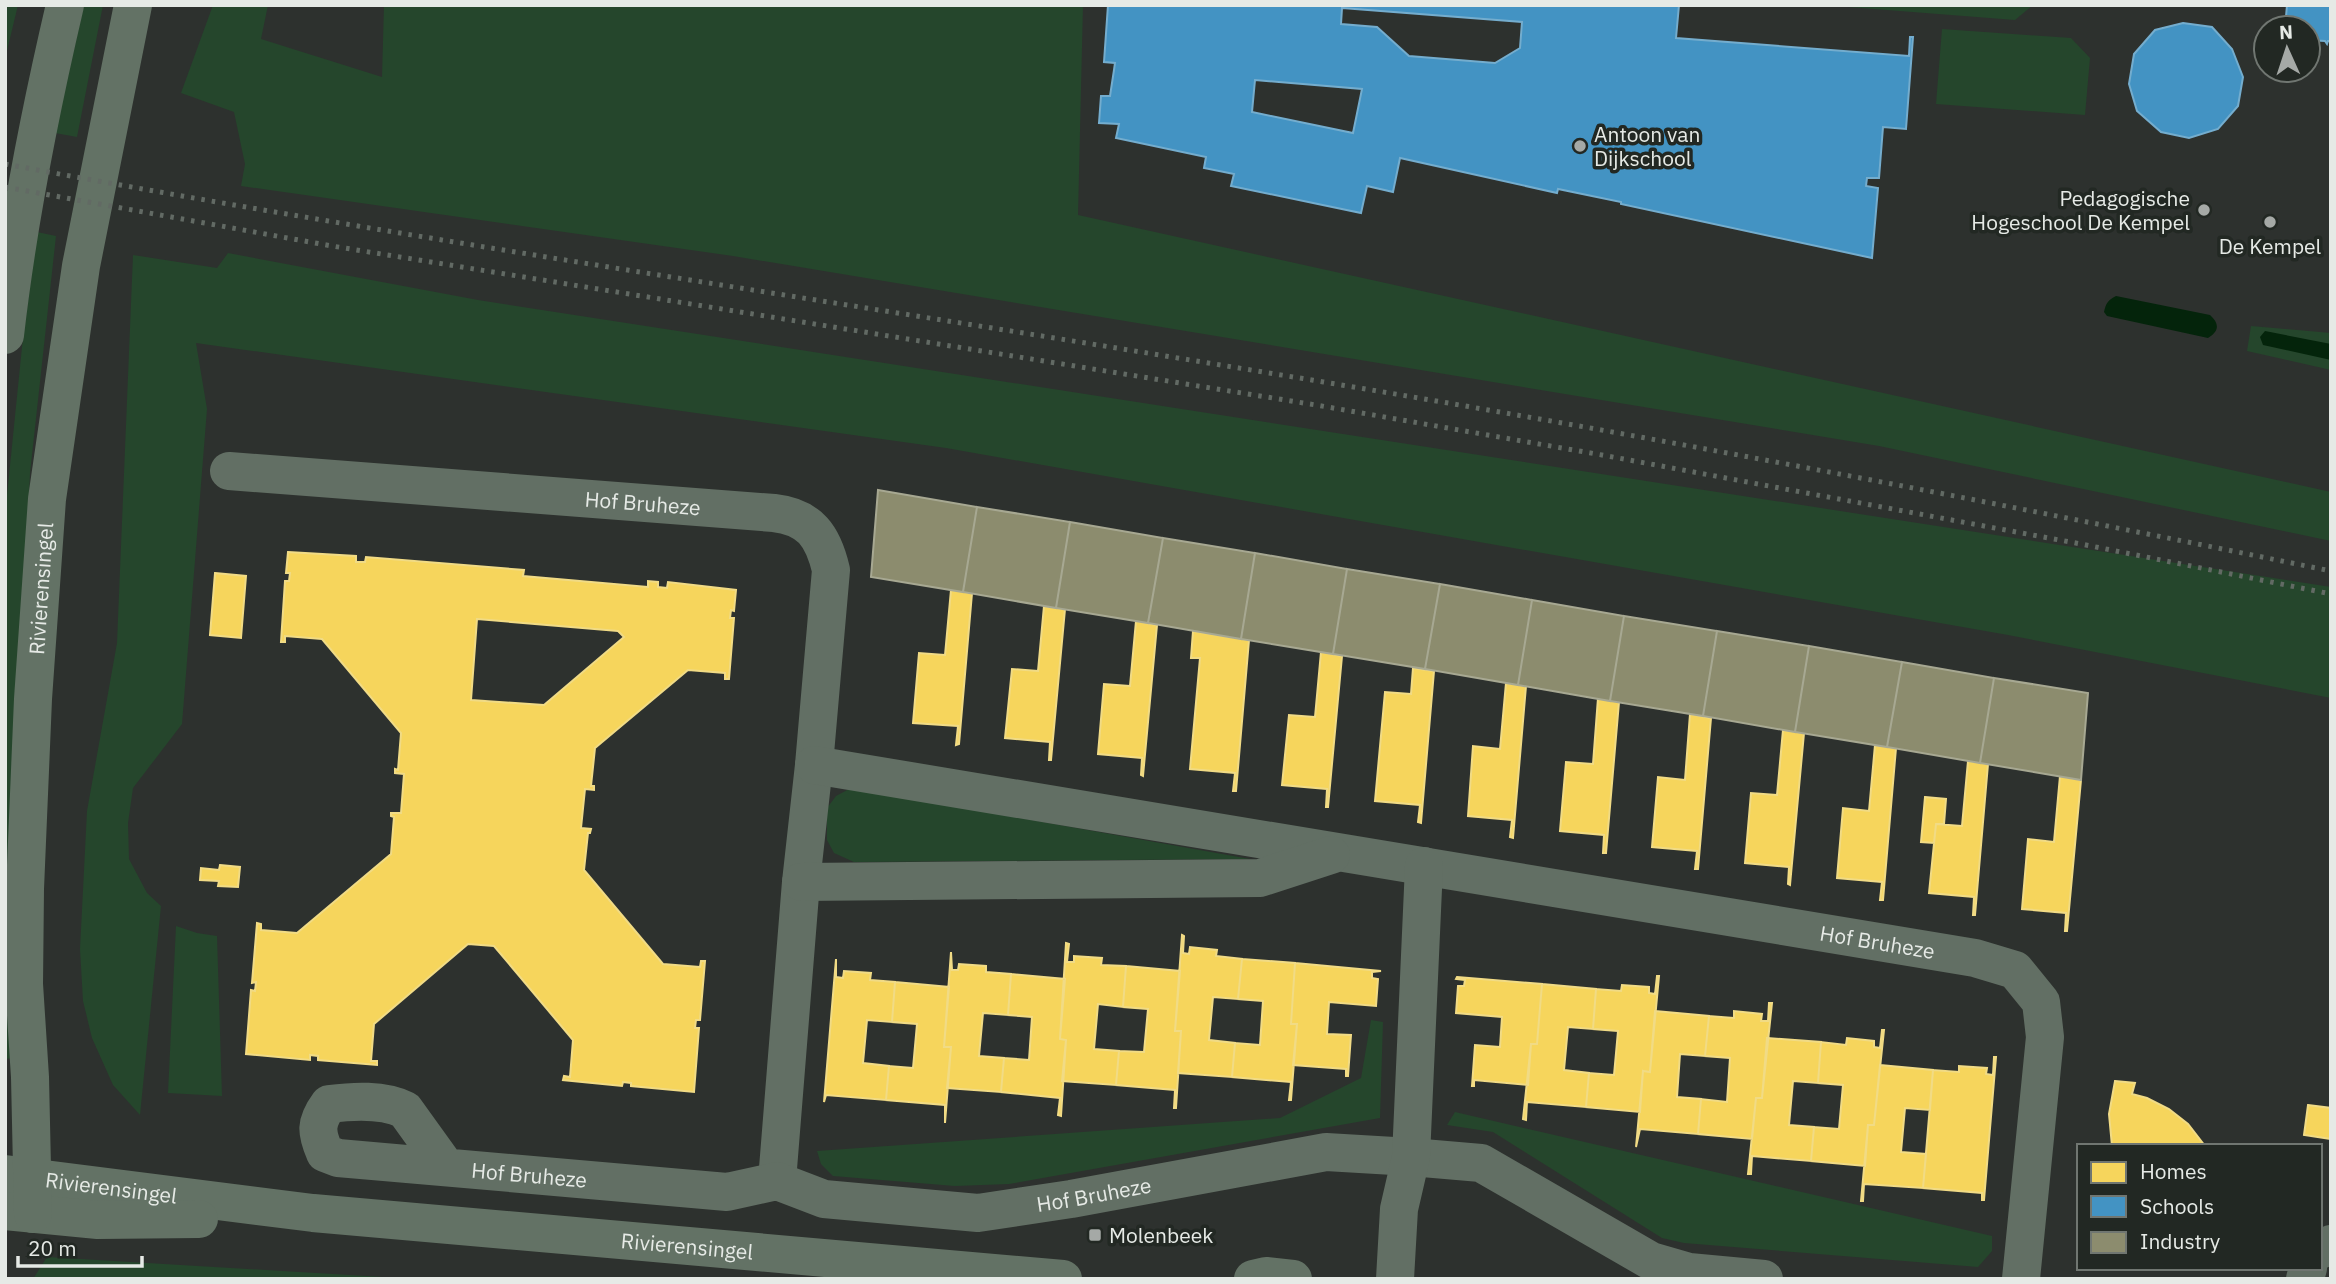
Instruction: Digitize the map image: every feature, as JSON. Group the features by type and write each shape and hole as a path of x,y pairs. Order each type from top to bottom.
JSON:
{"street":[{"path":"5,335 14,255 37,125 65,5"},
{"name":"Rivierensingel","path":"133,5 81,266 47,499 33,699 25,889 19,1194 313,1213 1063,1279"},
{"name":"Hof Bruheze","path":"229,471 787,515 814,529 826,548 831,570 801,882 777,1181"},
{"name":"Hof Bruheze","path":"814,765 1975,958 2015,970 2040,1002 2045,1037 2021,1279"},
{"name":"Hof Bruheze","path":"801,882 1259,878 1336,853"},
{"path":"1395,1279 1399,1209 1411,1157 1424,866"},
{"name":"Hof Bruheze","path":"446,1167 727,1192 777,1181 824,1199 978,1213 1071,1199 1326,1152 1411,1157 1481,1163 1651,1261 1689,1272 1764,1279"},
{"path":"1253,1279 1266,1276 1293,1279"}],"shaded area":[{"path":"5,5 18,5 5,59"},
{"path":"84,5 103,5 77,137 55,133"},
{"path":"213,5 268,5 261,39 382,77 384,5 1083,5 1078,215 2331,492 2331,541 1879,446 733,256 241,186 245,164 234,112 181,93"},
{"path":"1823,5 2033,5 2015,20"},
{"path":"1942,29 2071,38 2090,58 2085,115 1936,104"},
{"path":"37,232 56,236 30,473 17,765 14,1058 5,1059 5,515"},
{"path":"228,253 478,300 2331,587 2331,698 2008,635 946,448 196,343 207,409 182,724 133,788 128,823 129,859 147,893 161,906 140,1115 113,1085 92,1038 83,1001 80,949 87,811 117,643 133,255 217,268"},
{"path":"2116,296 2210,315 2215,321 2216,330 2208,338 2107,316 2104,312 2107,304"},
{"path":"2251,326 2331,333 2331,370 2247,351"},
{"path":"2265,331 2331,344 2331,360 2263,345 2260,337"},
{"path":"851,788 1250,859 854,862 834,853 827,840 827,808 836,796"},
{"path":"176,926 217,936 222,1096 168,1093"},
{"path":"1371,1020 1383,1022 1380,1118 1009,1184 955,1186 833,1176 821,1164 817,1151 1280,1118 1361,1078"},
{"path":"1455,1112 1992,1236 1992,1251 1978,1267 1684,1243 1662,1238 1493,1132 1447,1125"},
{"path":"47,1257 417,1279 33,1279"}],"building: Homes":[{"path":"288,552 356,556 356,562 365,562 366,557 524,570 523,576 648,587 648,581 658,582 658,587 667,588 668,582 736,590 734,611 731,610 730,618 734,618 729,679 725,679 725,673 688,670 595,748 591,786 594,786 594,790 585,789 581,828 591,829 588,833 584,870 663,964 700,967 701,961 705,961 700,1020 696,1020 695,1028 699,1028 694,1092 631,1086 631,1083 623,1082 622,1086 563,1080 564,1076 570,1077 573,1040 494,946 468,944 374,1024 371,1061 377,1061 377,1065 318,1060 318,1056 310,1055 310,1060 246,1054 251,990 255,991 256,982 252,983 257,923 261,924 261,930 297,933 391,854 394,817 391,813 401,813 404,774 395,773 395,769 398,770 401,733 322,639 285,636 285,642 281,642 285,581 289,581 290,573 286,573","holes":["477,619 618,631 624,637 544,705 471,700"]},
{"path":"215,573 246,576 241,638 210,635"},
{"path":"951,590 972,593 959,744 956,745 958,726 913,723 919,653 945,655"},
{"path":"1044,606 1065,609 1051,760 1050,742 1005,738 1012,669 1038,671"},
{"path":"1136,621 1157,625 1143,776 1142,758 1098,754 1104,684 1130,686"},
{"path":"1193,631 1249,640 1236,791 1233,791 1235,773 1190,769 1200,658 1191,658"},
{"path":"1321,652 1342,656 1328,807 1327,789 1282,785 1289,715 1315,717"},
{"path":"1413,668 1434,671 1421,823 1418,822 1420,805 1375,801 1385,692 1411,694"},
{"path":"1506,683 1526,686 1513,838 1510,837 1512,820 1468,816 1473,746 1500,749"},
{"path":"1598,698 1619,702 1606,853 1603,853 1604,835 1560,831 1566,762 1593,764"},
{"path":"1690,714 1711,718 1698,869 1695,869 1697,851 1652,847 1658,777 1685,780"},
{"path":"1783,730 1804,733 1790,885 1789,867 1745,863 1751,793 1777,795"},
{"path":"1875,745 1896,748 1883,900 1880,900 1882,882 1837,878 1843,808 1869,811"},
{"path":"1968,761 1988,764 1975,915 1974,897 1929,893 1936,824 1962,826"},
{"path":"2060,776 2081,780 2067,931 2066,913 2022,909 2028,839 2054,842"},
{"path":"1925,797 1946,799 1944,824 1936,824 1934,843 1921,842"},
{"path":"220,865 240,867 238,887 218,886 219,881 200,880 201,868 219,870"},
{"path":"1182,935 1183,953 1189,954 1190,947 1217,950 1216,956 1242,959 1238,999 1213,997 1209,1040 1235,1043 1232,1077 1178,1073 1181,1031 1175,1031"},
{"path":"1066,943 1069,944 1067,962 1074,962 1074,956 1102,958 1101,965 1126,966 1123,1007 1098,1004 1094,1049 1119,1051 1116,1085 1062,1081 1066,1040 1060,1039"},
{"path":"951,952 952,970 958,970 959,964 986,966 986,972 1011,974 1008,1015 983,1013 979,1056 1004,1058 1001,1092 947,1088 951,1047 944,1047"},
{"path":"836,959 836,977 843,978 844,971 871,973 870,980 895,982 892,1022 867,1020 863,1063 889,1066 886,1100 826,1095 824,1102"},
{"path":"1242,959 1295,963 1291,1024 1297,1024 1291,1100 1291,1082 1232,1077 1235,1043 1260,1045 1263,1001 1238,999"},
{"path":"1295,963 1381,971 1372,972 1372,978 1378,979 1376,1006 1329,1002 1327,1034 1351,1035 1348,1076 1346,1069 1293,1065 1297,1024 1291,1024"},
{"path":"1126,966 1180,971 1175,1031 1181,1031 1176,1108 1175,1090 1116,1085 1119,1051 1144,1052 1148,1009 1123,1007"},
{"path":"1011,974 1065,979 1060,1039 1066,1040 1061,1116 1058,1115 1060,1098 1001,1092 1004,1058 1029,1060 1032,1017 1008,1015"},
{"path":"1657,976 1650,1072 1643,1071 1640,1112 1586,1107 1589,1073 1614,1075 1618,1031 1593,1029 1596,989 1621,991 1622,985 1649,987 1649,993 1655,994"},
{"path":"1456,979 1542,984 1537,1044 1531,1044 1528,1085 1474,1080 1472,1086 1475,1045 1500,1047 1502,1017 1456,1013 1458,986 1464,986 1465,980"},
{"path":"895,982 949,987 944,1047 951,1047 945,1123 945,1105 886,1100 889,1066 913,1068 917,1024 892,1022"},
{"path":"1542,984 1596,989 1593,1029 1568,1027 1564,1070 1589,1073 1586,1107 1527,1102 1526,1120 1523,1119 1531,1044 1537,1044"},
{"path":"1769,1003 1772,1003 1762,1098 1756,1098 1752,1139 1698,1134 1701,1099 1727,1102 1730,1058 1705,1056 1709,1016 1734,1018 1734,1011 1762,1014 1761,1021 1768,1021"},
{"path":"1655,1011 1709,1016 1705,1056 1680,1054 1677,1097 1701,1099 1698,1134 1640,1129 1636,1147 1643,1071 1650,1072"},
{"path":"1882,1030 1874,1125 1868,1125 1865,1166 1811,1161 1814,1127 1839,1129 1843,1085 1818,1083 1821,1042 1846,1045 1847,1038 1874,1041 1874,1047 1880,1048"},
{"path":"1767,1038 1821,1042 1818,1083 1793,1081 1789,1125 1814,1127 1811,1161 1752,1156 1751,1174 1748,1174 1756,1098 1762,1098"},
{"path":"1996,1057 1984,1200 1982,1193 1923,1188 1933,1070 1959,1072 1959,1066 1987,1068 1986,1074 1993,1075"},
{"path":"1880,1065 1933,1070 1930,1110 1905,1108 1901,1152 1926,1154 1923,1188 1864,1184 1861,1201 1868,1125 1874,1125"},
{"path":"2115,1081 2135,1083 2132,1094 2169,1109 2188,1124 2203,1144 2112,1144 2109,1114"},
{"path":"2308,1105 2331,1108 2331,1139 2304,1135"}],"building: Schools":[{"path":"1108,5 1679,5 1676,38 1909,56 1910,37 1913,37 1906,129 1883,127 1879,178 1867,178 1866,186 1878,188 1872,258 1621,202 1558,189 1557,193 1400,158 1393,192 1367,186 1361,213 1231,186 1234,174 1204,168 1206,157 1116,138 1119,124 1099,123 1101,96 1110,96 1115,63 1104,62","holes":["1342,8 1522,22 1520,48 1495,63 1409,56 1377,27 1341,24","1255,80 1362,89 1353,133 1252,112"]},
{"path":"2287,5 2331,5 2331,41 2327,44 2322,41 2322,14 2286,14"},
{"path":"2183,23 2212,27 2232,49 2243,77 2238,106 2218,129 2189,138 2161,132 2137,111 2129,84 2134,54 2155,30"}],"building: Industry":[{"path":"878,490 977,507 963,592 871,577"},
{"path":"977,507 1070,522 1056,608 963,592"},
{"path":"1070,522 1163,538 1148,623 1056,608"},
{"path":"1163,538 1255,553 1241,639 1148,623"},
{"path":"1255,553 1347,569 1333,654 1241,639"},
{"path":"1347,569 1440,584 1425,669 1333,654"},
{"path":"1440,584 1532,600 1518,685 1425,669"},
{"path":"1532,600 1624,616 1610,701 1518,685"},
{"path":"1624,616 1717,631 1703,716 1610,701"},
{"path":"1717,631 1809,646 1795,732 1703,716"},
{"path":"1809,646 1902,662 1887,747 1795,732"},
{"path":"1902,662 1994,678 1980,763 1887,747"},
{"path":"1994,678 2088,693 2081,780 1980,763"}],"railway":[{"path":"5,164 320,220 1535,418 1934,492 2331,571"},
{"path":"5,187 332,246 1316,405 1602,455 2081,544 2331,594"}],"place":[{"name":"Antoon van Dijkschool","path":"1580,146"},
{"name":"Pedagogische Hogeschool De Kempel","path":"2204,210"},
{"name":"De Kempel","path":"2270,222"},
{"name":"Molenbeek","path":"1095,1235"}]}
